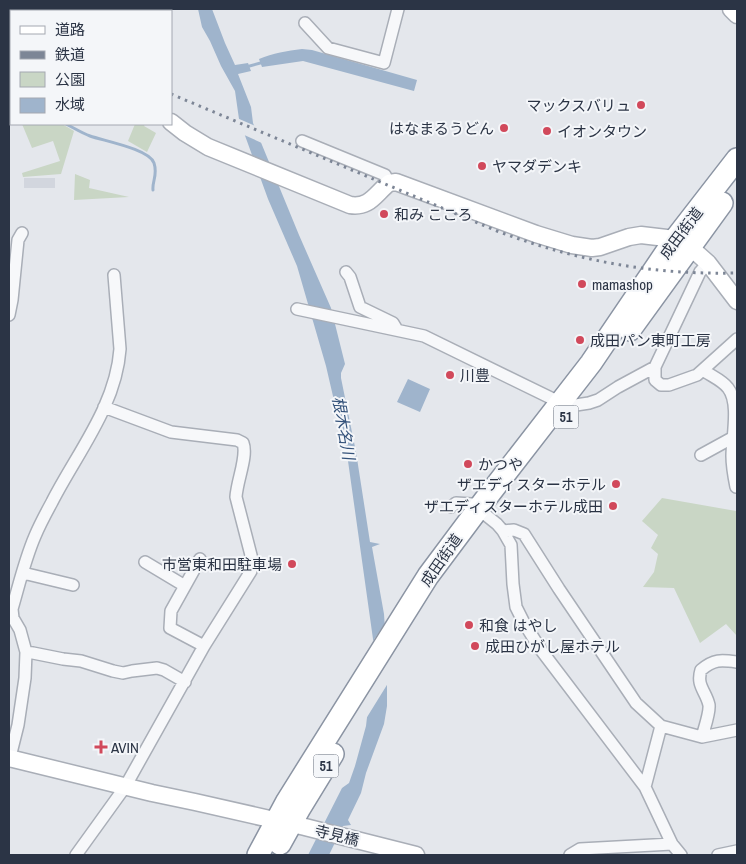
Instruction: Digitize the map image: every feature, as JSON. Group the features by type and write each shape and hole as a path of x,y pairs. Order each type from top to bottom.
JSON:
{"highway":[{"name":"成田街道","path":"274,855 292,816 435,581 483,512 568,404 591,363 682,243 737,159"},
{"name":"成田街道","path":"682,243 712,215 737,182"},
{"name":"成田街道","path":"258,855 292,816"}],"street":[{"path":"306,23 328,48 384,63 398,9"},
{"path":"731,9 737,15"},
{"path":"172,123 208,147 344,204 356,206 366,203 389,183 396,182 528,231 572,245 592,248 600,247 641,235 682,243 708,263 737,301"},
{"path":"302,142 385,176 389,183"},
{"path":"9,315 12,268 18,240 22,233"},
{"path":"708,263 700,272 655,367 656,380 661,384 669,385 697,375 737,339"},
{"path":"346,272 350,277 360,307 393,323 396,330"},
{"path":"9,759 18,725 25,678 26,652 20,630 13,618 12,609 34,537 109,396 120,350 114,275"},
{"path":"297,309 424,336 568,404 585,405 598,400 655,367"},
{"path":"703,370 723,382 732,396 735,410 732,458 736,487"},
{"path":"76,855 125,787 204,646 251,572 253,563 236,496 236,488 246,449 243,443 237,440 171,432 104,407"},
{"path":"701,456 732,438"},
{"path":"451,507 456,503 472,504 503,531 511,545 516,607 524,623 541,650 645,787 672,844 681,855"},
{"path":"503,531 514,530 524,534 636,703 661,726 702,737 737,730"},
{"path":"200,559 171,611 170,628 204,646"},
{"path":"146,562 185,586"},
{"path":"23,573 73,585"},
{"path":"26,652 81,661 123,673 132,670 157,668 185,682"},
{"path":"702,737 709,705 699,682 701,670 719,660 737,662"},
{"path":"645,787 661,726"},
{"name":"寺見橋","path":"9,759 125,787 292,816 369,843 416,855"},
{"path":"570,855 580,848 672,844"},
{"path":"718,855 737,850"}],"shaded area":[{"path":"24,178 55,178 55,188 24,188"}],"green space":[{"path":"22,125 64,125 74,131 61,174 23,177 22,173 60,161 53,141 32,148"},
{"path":"135,125 144,125 156,133 147,152 128,141"},
{"path":"75,174 90,180 89,188 129,197 74,200"},
{"path":"662,498 736,511 737,507 737,636 726,624 700,643 674,588 643,587 654,572 658,554 651,548 658,535 642,521"}],"water":[{"name":"根木名川","path":"198,9 212,9 235,65 248,63 251,71 238,74 251,107 253,123 331,308 345,364 341,378 356,452 370,542 380,544 372,547 384,614 387,706 384,724 366,773 361,793 348,820 351,825 343,826 329,855 308,855 342,788 349,783 355,766 366,726 372,673 373,639 348,461 326,366 297,266 268,199 239,119 235,91 202,27"},
{"path":"312,50 417,80 414,91 303,61 262,67 259,59 285,51"},
{"path":"408,379 430,389 420,412 397,402"}],"pier":[{"path":"237,118 258,127 264,144 242,134"},
{"path":"387,620 390,680 364,722 370,673 371,644"}],"waterway":[{"path":"246,67 264,62"},
{"path":"68,125 90,136 125,146 150,158 154,163 155,171 153,190"}],"railway":[{"path":"172,94 527,242 615,264 675,272 737,273"}],"place":[{"name":"マックスバリュ","path":"641,105"},
{"name":"はなまるうどん","path":"504,128"},
{"name":"イオンタウン","path":"547,131"},
{"name":"ヤマダデンキ","path":"482,166"},
{"name":"和み こころ","path":"384,214"},
{"name":"mamashop","path":"582,284"},
{"name":"成田パン東町工房","path":"580,340"},
{"name":"川豊","path":"450,375"},
{"name":"かつや","path":"468,464"},
{"name":"ザエディスターホテル","path":"616,484"},
{"name":"ザエディスターホテル成田","path":"613,506"},
{"name":"市営東和田駐車場","path":"292,564"},
{"name":"和食 はやし","path":"469,625"},
{"name":"成田ひがし屋ホテル","path":"475,646"},
{"name":"AVIN","path":"101,747"}]}
